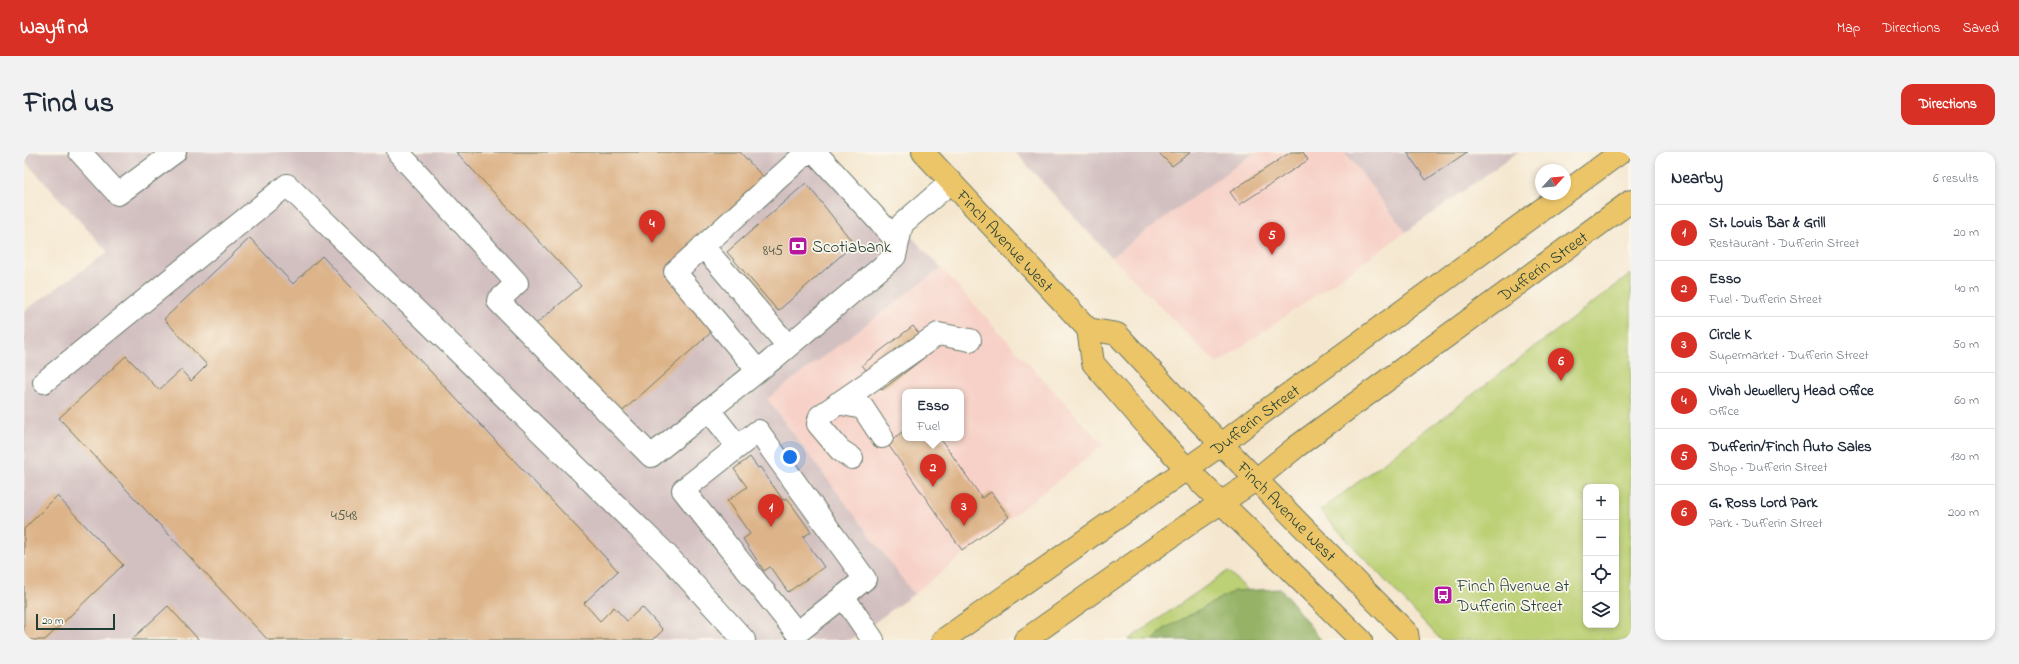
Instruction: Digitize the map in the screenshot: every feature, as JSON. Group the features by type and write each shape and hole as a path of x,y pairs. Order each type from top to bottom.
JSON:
{"main road":[{"name":"Finch Avenue West","path":"923,152 1088,330 1117,334 1222,444 1407,633 1408,640"},
{"name":"Dufferin Street","path":"1571,188 1621,152"},
{"name":"Dufferin Street","path":"943,640 1222,444 1554,200"},
{"name":"Dufferin Street","path":"1026,640 1221,502 1257,479 1296,447 1631,201"},
{"path":"1088,330 1093,363 1187,469 1361,640"}],"lane":[{"path":"80,152 118,194 162,155"},
{"path":"398,152 517,282 498,301 651,456 758,371 895,256 902,224 951,182"},
{"path":"758,371 675,272 807,152"},
{"path":"815,152 898,242"},
{"path":"44,382 287,185 664,552 740,639"},
{"path":"703,246 788,346"},
{"path":"852,458 840,450 818,424 820,416 938,334 970,340"},
{"path":"838,403 863,408 882,437"},
{"path":"709,410 738,447"},
{"path":"758,431 865,579 843,596 797,633 683,490 758,431"},
{"path":"843,596 873,640"}],"shaded area":[{"path":"24,152 830,152 941,268 767,399 914,594 850,640 24,640 24,311 108,252 24,160"},
{"path":"1015,152 1255,152 1111,257"},
{"path":"1255,152 1345,152 1406,232 1217,364 1111,257"},
{"path":"1345,152 1518,152 1406,232"},
{"path":"941,268 1103,445 914,594 767,399"}],"green space":[{"path":"1631,274 1631,640 1441,640 1320,511"},
{"path":"1228,571 1299,640 1128,640"},
{"path":"1281,589 1321,640 1154,640 1164,629 1234,591"}],"building":[{"path":"456,152 740,152 766,180 665,273 714,330 617,416 531,328 581,286"},
{"path":"1158,152 1191,152 1172,166"},
{"path":"1291,152 1303,152 1308,160 1239,205 1230,192"},
{"path":"1407,152 1467,152 1426,180"},
{"path":"806,183 854,244 778,311 727,252"},
{"path":"250,238 293,284 322,256 618,571 584,603 600,621 614,607 627,621 642,607 663,630 653,640 268,640 59,418 126,356 159,390 181,370 191,381 207,365 164,319"},
{"path":"913,326 933,351 882,390 862,365"},
{"path":"902,432 902,441 942,441 982,498 991,492 1009,517 962,550 887,443"},
{"path":"750,457 758,468 760,467 783,500 787,498 811,532 803,537 824,567 788,592 770,567 764,571 743,539 750,534 727,501 747,487 734,469"},
{"path":"57,496 123,565 45,640 24,640 24,529"},
{"path":"168,606 199,640 131,640"}],"place":[{"name":"Vivah Jewellery Head Office","path":"652,243"},
{"name":"Scotiabank","path":"798,246"},
{"name":"Dufferin/Finch Auto Sales","path":"1272,255"},
{"name":"G. Ross Lord Park","path":"1561,381"},
{"name":"Esso","path":"933,487"},
{"name":"Circle K","path":"964,526"},
{"name":"St. Louis Bar & Grill","path":"771,527"},
{"name":"Finch Avenue at Dufferin Street","path":"1443,595"}]}
